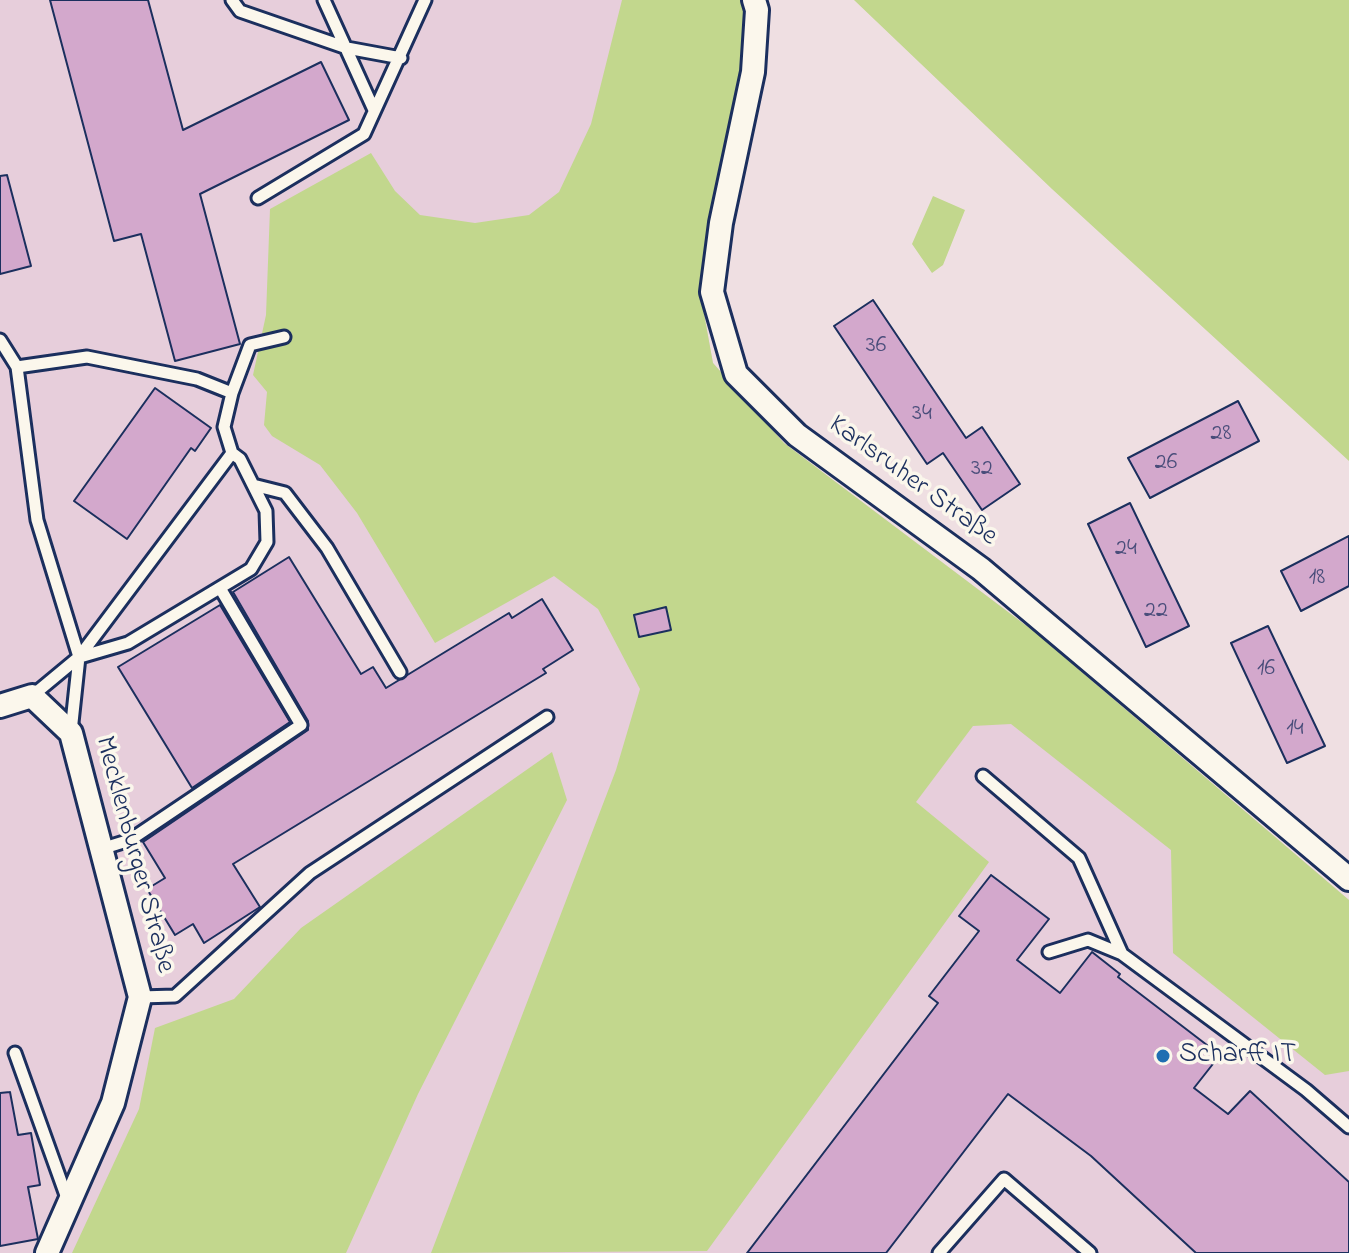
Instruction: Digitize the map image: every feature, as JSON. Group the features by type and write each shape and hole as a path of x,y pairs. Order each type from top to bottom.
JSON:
{"street":[{"name":"Karlsruher Straße","path":"754,0 757,10 753,72 721,223 712,292 736,374 797,435 981,569 1349,879"},
{"name":"Mecklenburger Straße","path":"32,696 71,733 140,997 113,1103 47,1253"},
{"path":"0,706 32,696"}],"lane":[{"path":"232,0 240,11 347,48 401,58"},
{"path":"324,0 374,110"},
{"path":"258,198 364,134 425,0"},
{"path":"79,657 128,643 251,569 267,542 266,511 240,459 232,453 224,427 232,393 250,345 284,337"},
{"path":"0,340 17,367 37,520 79,657 71,733"},
{"path":"17,367 87,357 197,379 232,393"},
{"path":"32,696 79,657 232,453"},
{"path":"253,485 285,493 327,548 400,672"},
{"path":"101,849 130,840 301,725 220,588"},
{"path":"140,997 175,996 310,873 547,717"},
{"path":"983,776 1079,858 1122,954"},
{"path":"1049,952 1088,940 1122,954 1306,1090 1349,1127"},
{"path":"15,1053 68,1202"},
{"path":"939,1253 1004,1179 1090,1253"}],"shaded area":[{"path":"0,0 745,0 717,211 699,286 713,363 784,443 1036,633 1349,900 1349,1253 0,1253"}],"green space":[{"path":"622,0 745,0 751,9 745,75 699,286 713,363 784,443 1036,633 1349,900 1349,1071 1325,1075 1173,953 1171,850 1011,724 973,726 916,802 989,862 707,1251 431,1253 616,770 640,689 598,609 554,576 435,643 357,513 320,465 272,436 264,425 267,392 253,375 266,315 270,209 371,153 395,191 420,215 475,223 529,215 559,192 591,124"},
{"path":"854,0 1349,0 1349,461 1052,189"},
{"path":"933,196 965,210 943,265 932,273 912,244"},
{"path":"552,752 567,800 418,1094 346,1253 72,1253 139,1109 155,1028 234,999 301,928"}],"building":[{"path":"50,0 148,0 183,130 321,62 349,120 200,194 240,344 175,361 141,234 114,241"},
{"path":"7,175 31,266 0,274 0,176"},
{"path":"873,300 966,438 982,427 1020,484 982,510 943,453 927,464 834,326"},
{"path":"155,388 211,428 195,451 191,448 127,539 74,501"},
{"path":"1238,401 1259,441 1150,498 1128,458"},
{"path":"1130,503 1189,626 1146,647 1088,524"},
{"path":"1349,536 1349,586 1301,611 1281,571"},
{"path":"289,557 361,674 373,667 386,688 509,613 512,618 542,599 573,650 543,669 546,673 233,864 260,907 204,943 193,924 175,935 147,889 165,878 143,842 308,730 308,721 233,592"},
{"path":"220,605 290,722 192,788 118,667"},
{"path":"666,607 671,630 639,637 634,615"},
{"path":"1268,626 1325,746 1287,763 1231,643"},
{"path":"991,875 1049,919 1017,960 1060,993 1092,952 1120,974 1118,977 1220,1055 1194,1088 1228,1114 1250,1091 1349,1182 1349,1253 1196,1253 1091,1156 1008,1094 886,1253 747,1253 938,1003 929,996 979,931 959,916"},
{"path":"10,1092 18,1135 31,1133 40,1185 28,1187 38,1239 0,1246 0,1093"}],"place":[{"name":"Scharff IT","path":"1163,1056"}]}
